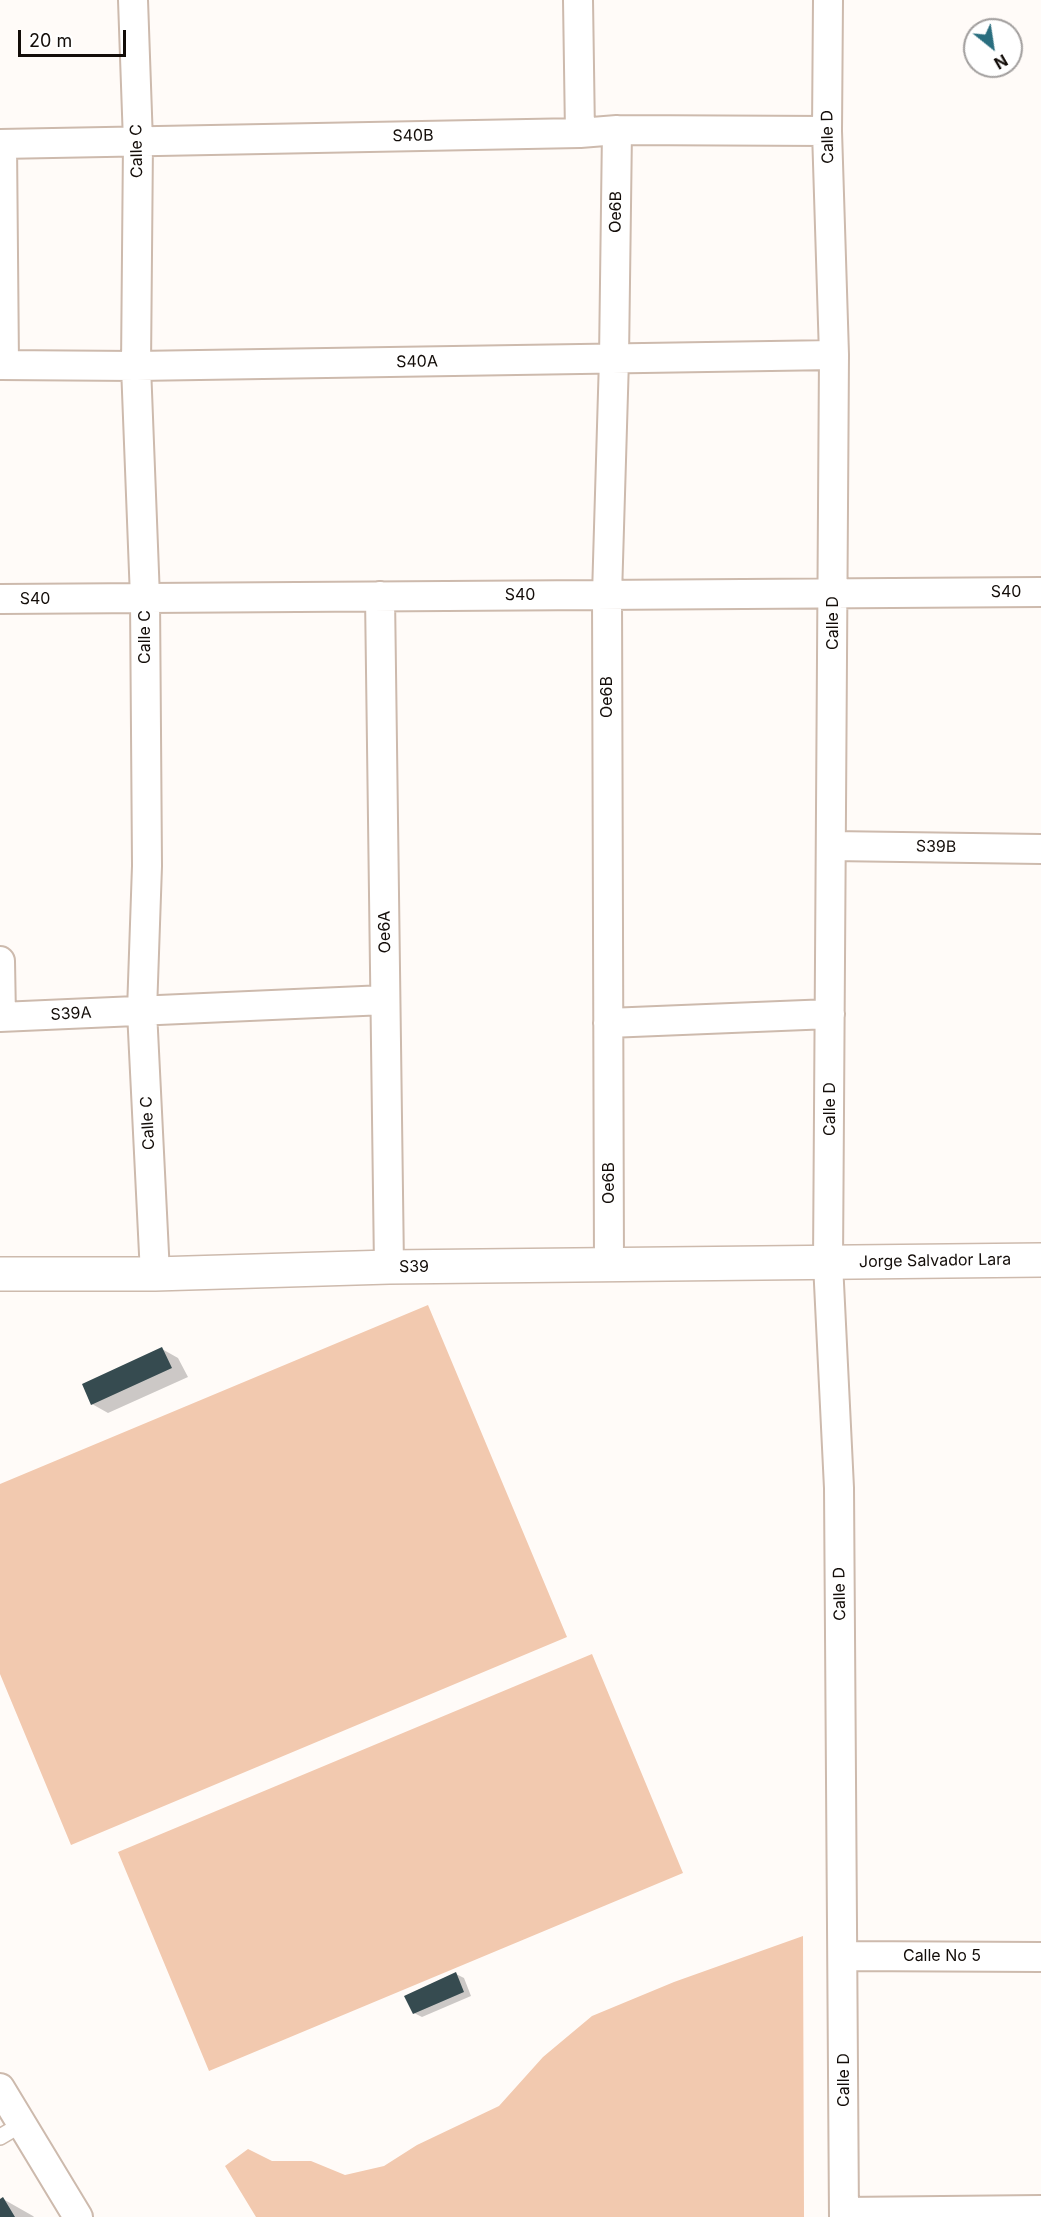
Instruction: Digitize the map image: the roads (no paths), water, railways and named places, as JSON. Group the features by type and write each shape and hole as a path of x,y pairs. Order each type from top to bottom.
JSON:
{"street":[{"name":"Calle C","path":"133,0 138,142 136,366 145,598 147,866 142,1011 155,1274"},
{"path":"578,0 580,133"},
{"name":"Calle D","path":"828,0 827,132 834,355 828,1263 839,1488 844,2215"},
{"name":"S40B","path":"1,144 580,133 617,130 827,132"},
{"name":"Oe6B","path":"609,1265 607,594 614,359 617,130"},
{"path":"1,144 2,365"},
{"name":"S40A","path":"2,365 136,366 834,355"},
{"name":"S40","path":"0,599 1041,592"},
{"name":"Oe6A","path":"380,596 389,1267"},
{"name":"S39B","path":"832,846 1041,849"},
{"path":"0,961 1,1017"},
{"name":"S39A","path":"1,1017 386,1000"},
{"path":"608,1023 831,1014"},
{"name":"Jorge Salvador Lara","path":"828,1263 1041,1260"},
{"name":"S39","path":"0,1274 155,1274 389,1267 828,1263"},
{"name":"Calle No 5","path":"843,1956 1041,1957"},
{"path":"0,2088 11,2130 78,2217"},
{"path":"844,2215 1041,2210"}]}
